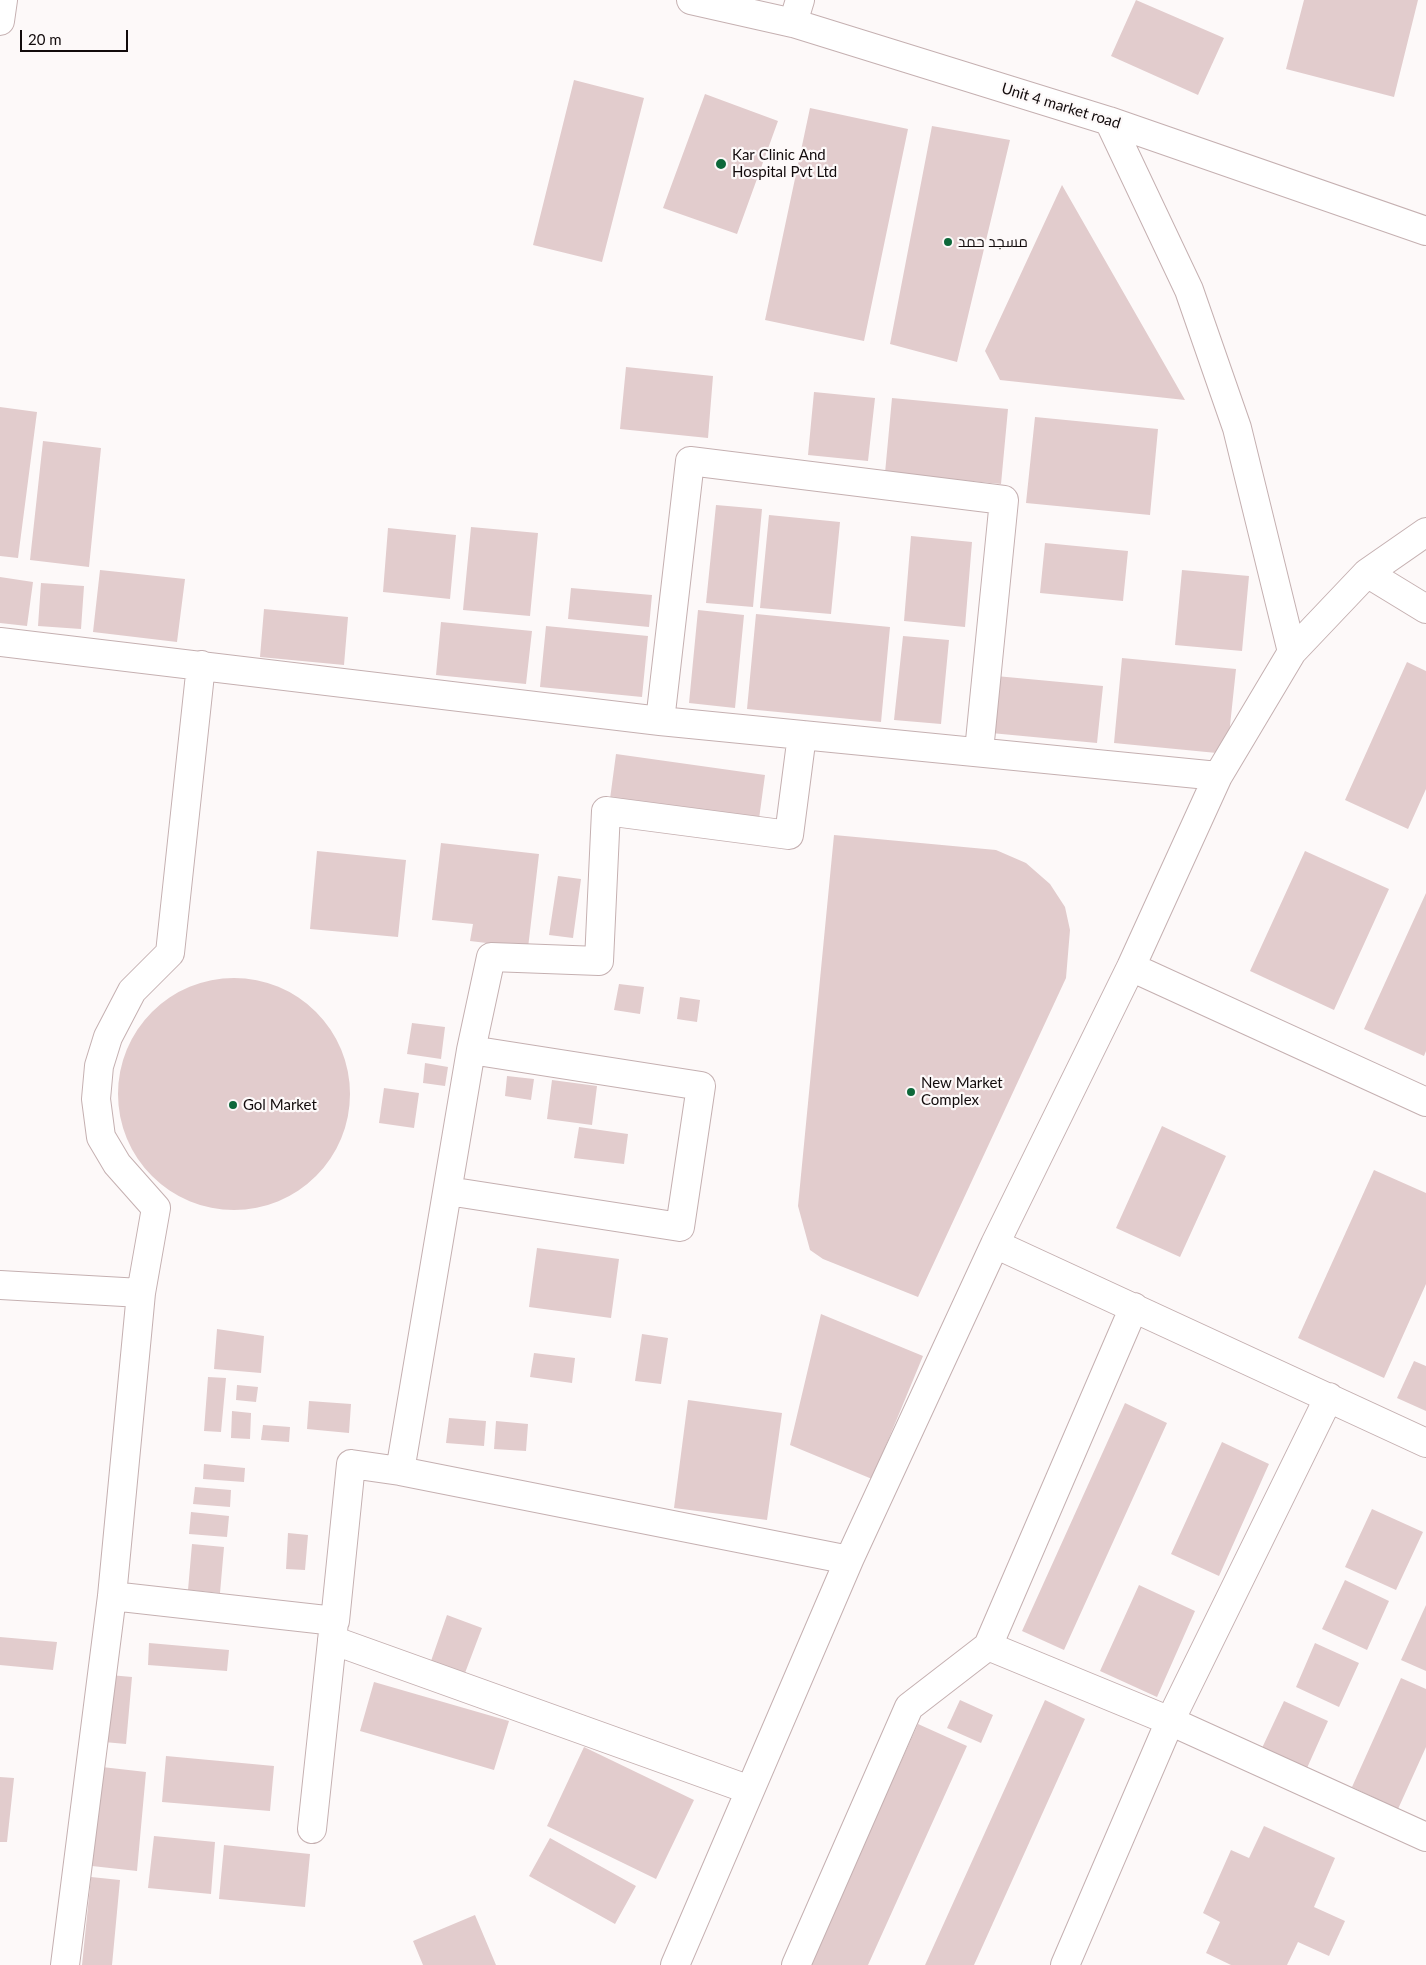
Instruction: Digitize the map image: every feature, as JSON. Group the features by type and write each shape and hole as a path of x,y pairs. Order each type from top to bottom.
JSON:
{"street":[{"path":"0,21 3,0"},
{"name":"Unit 4 market road","path":"691,0 796,12 1426,231"},
{"path":"1109,121 1190,290 1237,428 1292,652"},
{"path":"660,720 690,461 1004,500 978,751"},
{"path":"675,1965 849,1560 995,1244 1132,967 1218,776 1292,652 1367,573 1426,532"},
{"path":"1367,573 1426,609"},
{"path":"0,642 660,720 1218,776"},
{"path":"65,1965 112,1596 141,1293 156,1208 117,1164 101,1137 96,1099 99,1066 108,1037 132,991 170,953 201,665"},
{"path":"400,1471 471,1050 491,957 599,961 606,811 789,835 802,735"},
{"path":"1132,967 1424,1095"},
{"path":"448,1191 680,1227 701,1086 471,1050"},
{"path":"995,1244 1426,1442"},
{"path":"0,1285 141,1293"},
{"path":"796,1965 909,1706 988,1646 1134,1307"},
{"path":"1065,1965 1170,1721 1329,1397"},
{"path":"312,1830 351,1464 400,1471 849,1560"},
{"path":"112,1596 333,1631 750,1790"},
{"path":"988,1646 1170,1721 1426,1837"}],"building":[{"path":"1136,0 1224,38 1198,95 1111,56"},
{"path":"1304,0 1418,0 1394,97 1286,69"},
{"path":"574,80 644,98 602,262 533,245"},
{"name":"Kar Clinic And Hospital Pvt Ltd","path":"705,94 778,121 737,234 663,208"},
{"path":"810,108 908,129 864,341 765,320"},
{"name":"مسجد حمد","path":"932,126 1010,140 957,362 890,344"},
{"path":"1062,185 1185,400 1000,380 985,351"},
{"path":"626,367 713,376 708,438 620,429"},
{"path":"814,392 875,398 868,461 808,455"},
{"path":"892,398 1008,409 1001,484 885,473"},
{"path":"0,407 37,412 18,558 0,556"},
{"path":"1035,417 1158,429 1150,515 1026,503"},
{"path":"43,441 101,448 89,567 30,560"},
{"path":"716,505 762,509 753,607 706,603"},
{"path":"769,515 840,522 831,614 760,608"},
{"path":"471,527 538,533 530,616 463,610"},
{"path":"388,528 456,535 450,599 383,592"},
{"path":"911,536 972,542 965,627 904,621"},
{"path":"1045,543 1128,551 1123,601 1040,593"},
{"path":"100,570 185,579 177,642 93,632"},
{"path":"1182,570 1249,576 1242,651 1175,645"},
{"path":"0,577 33,582 27,626 0,623"},
{"path":"41,583 84,586 81,629 38,626"},
{"path":"571,588 652,595 649,627 568,619"},
{"path":"264,609 348,617 344,665 260,657"},
{"path":"698,610 744,615 735,708 689,703"},
{"path":"756,614 890,627 881,722 747,709"},
{"path":"441,622 532,631 526,684 436,675"},
{"path":"546,626 648,636 642,697 540,687"},
{"path":"903,636 949,640 941,724 894,720"},
{"path":"1122,658 1236,669 1227,754 1114,743"},
{"path":"1407,662 1426,671 1426,789 1408,829 1345,800"},
{"path":"996,676 1103,686 1097,743 991,733"},
{"path":"616,754 765,775 759,819 610,799"},
{"name":"New Market Complex","path":"834,835 996,850 1026,863 1050,884 1065,907 1070,930 1066,978 918,1297 823,1259 810,1250 798,1206"},
{"path":"441,843 539,854 528,948 470,941 473,924 432,920"},
{"path":"317,851 406,860 398,937 310,929"},
{"path":"1305,851 1389,889 1334,1010 1250,971"},
{"path":"558,876 581,879 573,938 549,935"},
{"path":"1426,893 1426,1051 1424,1056 1364,1029"},
{"name":"Gol Market","path":"234,978 257,980 289,992 308,1004 324,1020 336,1039 345,1060 350,1094 348,1117 336,1149 324,1168 308,1184 289,1196 268,1205 234,1210 211,1208 179,1196 160,1184 144,1168 132,1149 123,1128 118,1094 120,1071 132,1039 144,1020 160,1004 179,992 200,983"},
{"path":"619,984 644,987 640,1014 614,1010"},
{"path":"680,997 700,1000 697,1022 677,1019"},
{"path":"412,1023 445,1027 441,1059 407,1054"},
{"path":"425,1063 448,1067 445,1086 423,1083"},
{"path":"507,1076 534,1079 531,1100 505,1096"},
{"path":"552,1080 597,1086 592,1125 547,1119"},
{"path":"384,1088 419,1093 414,1128 379,1123"},
{"path":"1162,1126 1226,1156 1180,1257 1116,1228"},
{"path":"579,1127 628,1134 624,1164 574,1158"},
{"path":"1374,1170 1426,1193 1426,1284 1384,1378 1298,1338"},
{"path":"537,1248 619,1259 611,1318 529,1307"},
{"path":"821,1314 923,1356 872,1479 790,1445"},
{"path":"217,1329 264,1336 261,1373 214,1369"},
{"path":"642,1334 668,1338 661,1384 635,1381"},
{"path":"534,1353 575,1358 572,1383 530,1377"},
{"path":"1414,1361 1426,1366 1426,1411 1397,1398"},
{"path":"208,1377 226,1378 221,1432 204,1431"},
{"path":"237,1385 258,1387 256,1402 236,1400"},
{"path":"688,1400 782,1413 767,1520 674,1508"},
{"path":"309,1401 351,1404 349,1433 307,1429"},
{"path":"1125,1403 1167,1423 1064,1650 1022,1631"},
{"path":"232,1411 251,1413 250,1439 231,1438"},
{"path":"449,1418 486,1421 484,1446 446,1443"},
{"path":"496,1421 528,1424 526,1451 494,1449"},
{"path":"263,1425 290,1427 289,1442 261,1440"},
{"path":"1222,1442 1269,1464 1219,1576 1171,1554"},
{"path":"204,1464 245,1468 244,1482 203,1479"},
{"path":"195,1487 231,1490 230,1507 193,1504"},
{"path":"1372,1509 1423,1532 1396,1590 1345,1567"},
{"path":"191,1512 229,1516 227,1537 189,1534"},
{"path":"288,1533 308,1535 305,1570 286,1569"},
{"path":"192,1544 224,1547 220,1593 188,1590"},
{"path":"1345,1580 1389,1601 1367,1650 1322,1629"},
{"path":"1139,1585 1195,1611 1157,1697 1100,1671"},
{"path":"1426,1605 1426,1671 1401,1660"},
{"path":"447,1615 482,1628 465,1673 431,1661"},
{"path":"0,1637 57,1642 53,1670 0,1665"},
{"path":"149,1643 229,1650 227,1671 148,1665"},
{"path":"1315,1643 1359,1663 1339,1707 1296,1687"},
{"path":"110,1675 132,1677 126,1744 104,1742"},
{"path":"1401,1678 1426,1689 1426,1747 1398,1809 1352,1787"},
{"path":"374,1682 509,1721 494,1770 360,1731"},
{"path":"960,1700 993,1715 981,1743 947,1728"},
{"path":"1045,1700 1085,1719 974,1965 925,1965"},
{"path":"1284,1701 1328,1721 1307,1768 1262,1748"},
{"path":"918,1724 967,1746 868,1965 809,1965"},
{"path":"584,1747 694,1800 656,1879 547,1826"},
{"path":"166,1756 274,1766 270,1811 162,1802"},
{"path":"102,1767 146,1772 137,1871 92,1866"},
{"path":"0,1777 14,1778 7,1842 0,1842"},
{"path":"1264,1826 1335,1858 1314,1907 1345,1921 1329,1956 1298,1942 1287,1965 1231,1965 1206,1953 1220,1922 1203,1913 1231,1850 1249,1858"},
{"path":"154,1836 215,1842 211,1894 148,1888"},
{"path":"550,1838 636,1886 615,1924 529,1876"},
{"path":"224,1845 310,1854 305,1907 219,1899"},
{"path":"91,1877 120,1880 112,1965 82,1965"},
{"path":"475,1915 496,1965 423,1965 413,1941"}],"place":[{"name":"Kar Clinic And Hospital Pvt Ltd","path":"721,164"},
{"name":"مسجد حمد","path":"948,242"},
{"name":"New Market Complex","path":"911,1092"},
{"name":"Gol Market","path":"233,1105"}]}
